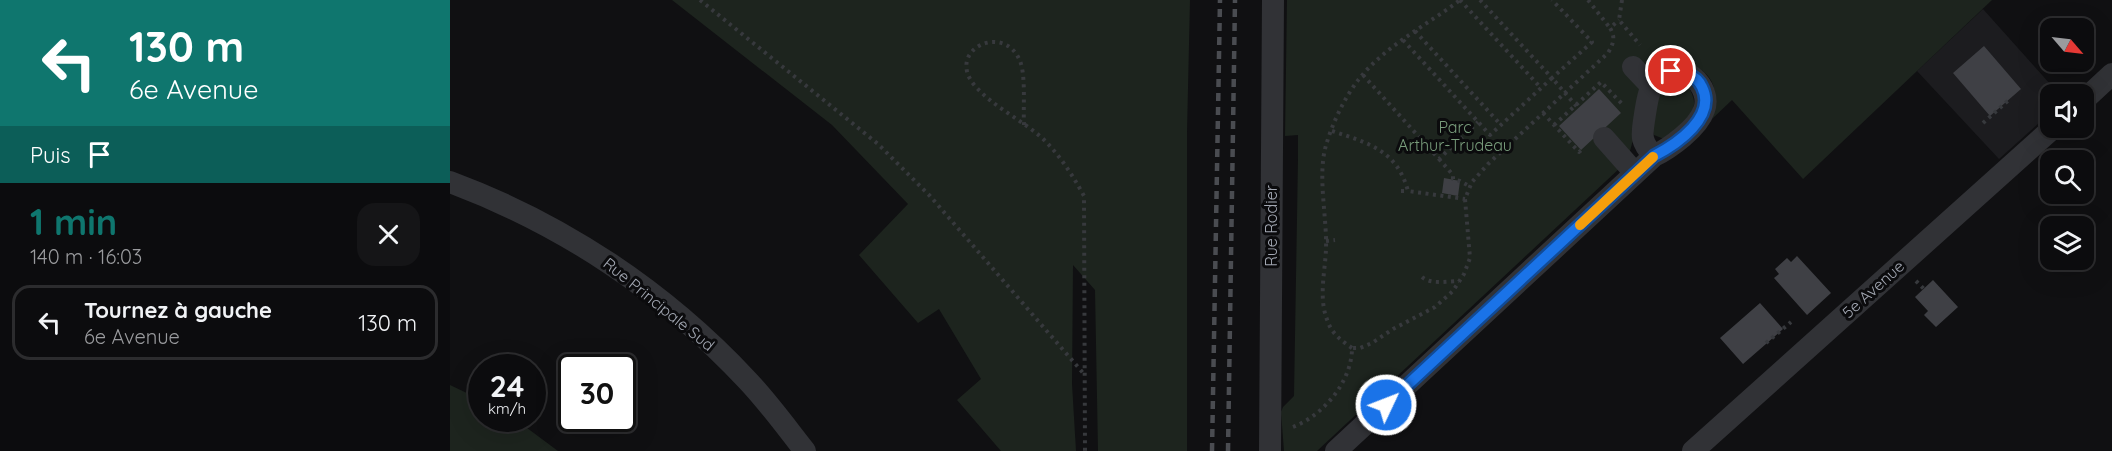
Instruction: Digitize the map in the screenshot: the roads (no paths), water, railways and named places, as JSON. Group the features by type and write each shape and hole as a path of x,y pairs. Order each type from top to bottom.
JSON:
{"street":[{"name":"Rue Rodier","path":"1270,451 1273,0"},
{"path":"1638,57 1652,87"},
{"path":"1336,451 1635,173 1654,156 1669,148 1698,121 1704,112 1705,92 1700,83 1683,72 1660,75 1652,87 1646,110 1643,140 1644,146 1654,156"},
{"path":"2094,91 2112,75"},
{"name":"5e Avenue","path":"1693,451 2042,138"},
{"path":"1595,141 1635,173"},
{"name":"Rue Principale Sud","path":"450,182 541,222 633,279 725,357 772,408 805,451"}],"railway":[{"path":"1212,451 1220,0"},
{"path":"1228,451 1235,0"}],"park label":[{"name":"Parc Arthur-Trudeau","path":"1455,136"}]}
